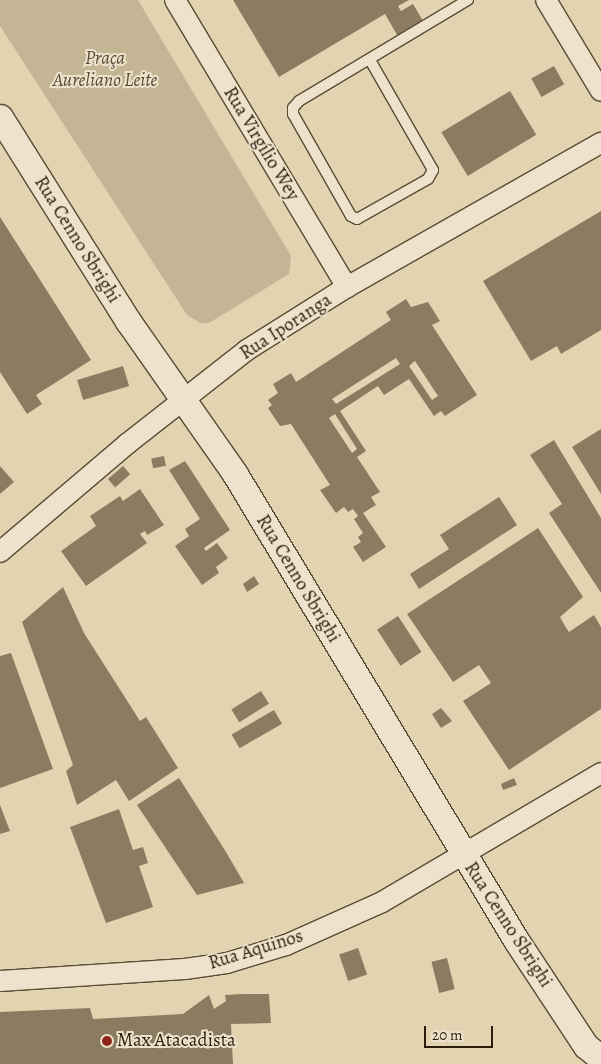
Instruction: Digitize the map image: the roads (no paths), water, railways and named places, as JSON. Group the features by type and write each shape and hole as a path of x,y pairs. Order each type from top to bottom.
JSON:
{"street":[{"name":"Rua Virgílio Wey","path":"175,0 347,287"},
{"path":"546,0 601,91"},
{"name":"Rua Cenno Sbrighi","path":"0,118 128,321 235,474 462,855 591,1056"},
{"name":"Rua Iporanga","path":"0,552 247,350 347,287 601,143"},
{"name":"Rua Aquinos","path":"0,981 227,963 286,945 382,902 601,772"}],"lane":[{"path":"370,60 433,170 428,179 357,219 351,216 293,114 293,108 370,60 468,0"}],"place":[{"name":"Max Atacadista","path":"107,1041"}],"park label":[{"name":"Praça Aureliano Leite","path":"105,70"}]}
